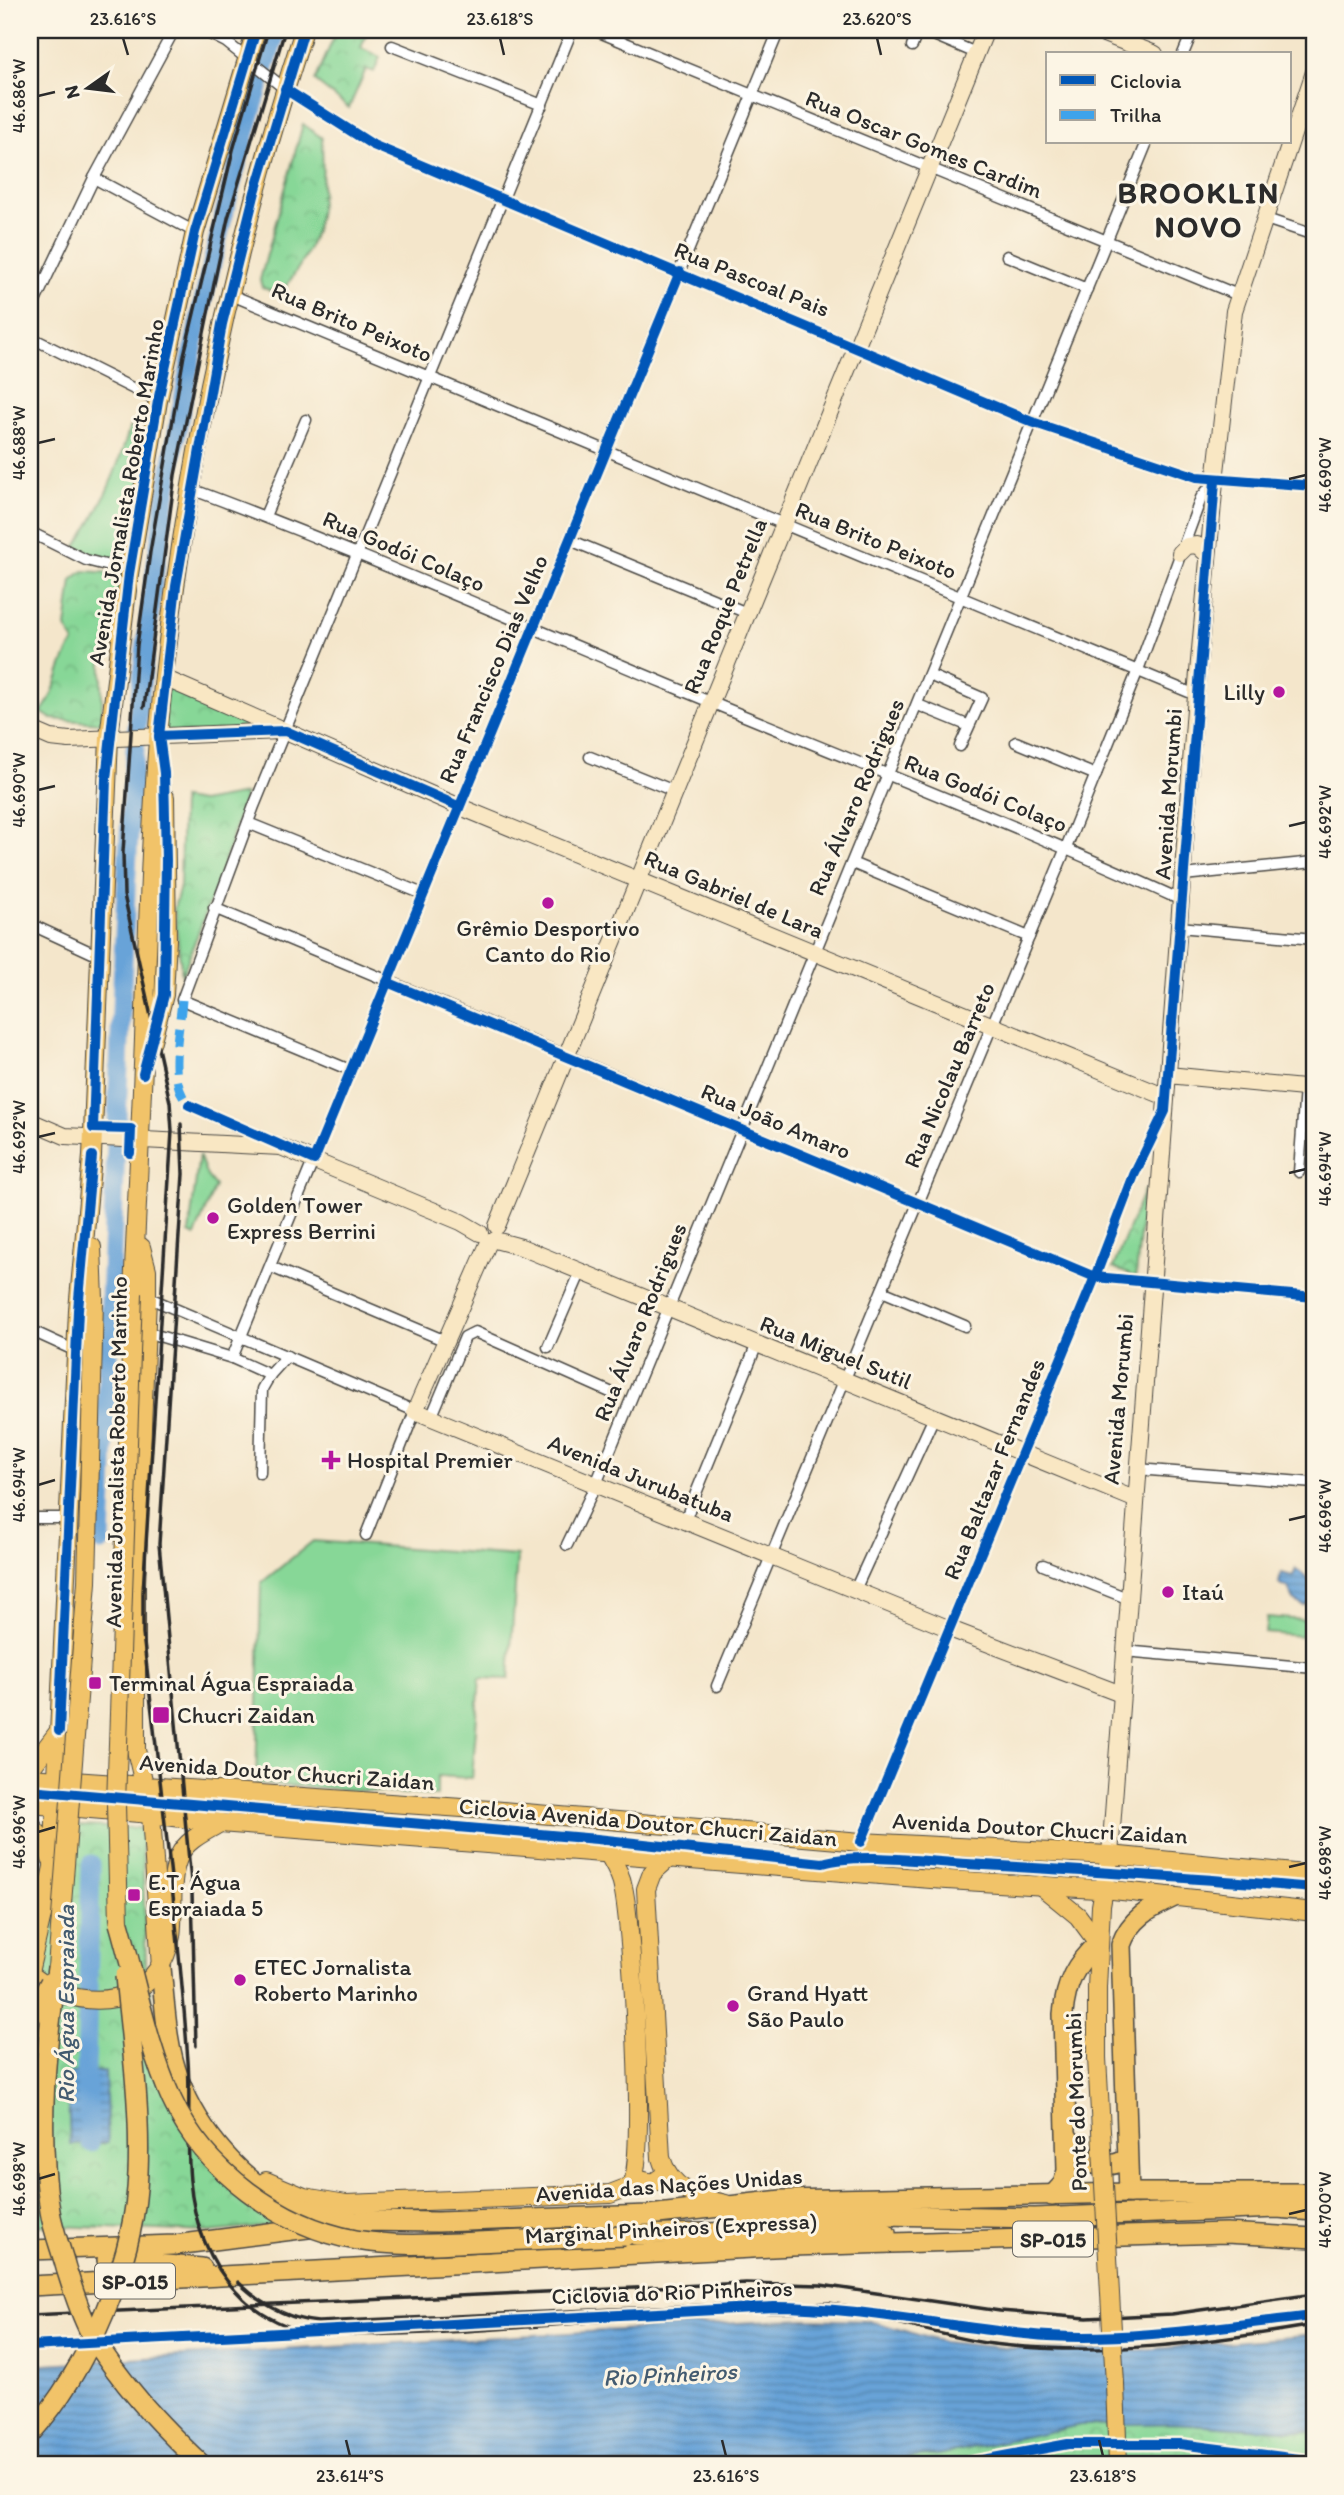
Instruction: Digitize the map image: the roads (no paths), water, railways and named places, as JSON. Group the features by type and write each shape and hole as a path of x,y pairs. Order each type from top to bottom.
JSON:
{"highway":[{"path":"1129,2193 1125,2160 1121,1945 1133,1922 1151,1907 1174,1897"},
{"path":"120,1923 161,2071 173,2102 192,2134 223,2170 271,2207 329,2232 388,2244 839,2229 890,2233 942,2243"},
{"path":"30,2434 71,2378 107,2307 129,2229 138,2176 139,2119 120,1923"},
{"path":"1052,2196 1063,2184 1067,2171 1063,2014 1065,1990 1079,1963 1098,1943"},
{"path":"30,2020 57,1968"},
{"path":"57,1968 47,2044 46,2170 50,2212 75,2300 90,2332 122,2380 157,2422 202,2465"},
{"path":"161,1968 170,2042 179,2080 207,2129 238,2166 274,2196 295,2206 363,2221"},
{"path":"1067,2136 1080,2156 1096,2167 1106,2167 1125,2160"},
{"name":"Avenida das Nações Unidas","path":"30,2252 174,2245 363,2221 649,2215 782,2200 1129,2193 1314,2193"},
{"path":"649,2215 1035,2218 1277,2208 1314,2211"},
{"path":"631,2235 694,2227 872,2216"},
{"name":"Marginal Pinheiros (Expressa)","path":"30,2286 778,2246 1226,2233 1314,2238"},
{"path":"30,2252 184,2265 241,2275"}],"main road":[{"name":"Avenida Jornalista Roberto Marinho","path":"30,1968 53,1867 76,1351 82,1254 98,1139 99,956 129,571 158,401 195,232 256,30"},
{"path":"120,1923 116,1793 140,1295 135,1237 134,1139 143,1074 153,736 191,489 229,294 281,85 304,30"},
{"path":"57,1968 87,1582 94,1300 91,1177"},
{"name":"Avenida Jornalista Roberto Marinho","path":"140,1295 146,1332 136,1585 136,1750 151,1814 161,1968"},
{"path":"30,1769 59,1731"},
{"path":"136,1750 150,1774 182,1788 178,1818"},
{"name":"Avenida Doutor Chucri Zaidan","path":"30,1778 861,1842 1110,1855 1314,1875"},
{"path":"30,1804 151,1814 219,1823 1103,1889 1314,1912"},
{"path":"30,1975 61,1994 108,2001 135,1991 161,1968 171,1932 174,1871 180,1853 191,1841 219,1823"},
{"path":"30,1824 45,1842 53,1867"},
{"path":"238,2166 304,2197 346,2204 610,2194 625,2190 636,2179 635,2033 623,1885 608,1853"},
{"name":"Avenida Morumbi","path":"1097,1988 1103,1889 1110,1855"},
{"path":"669,1858 657,1866 646,1885 661,2158 666,2174 687,2193 728,2205"},
{"path":"623,1885 638,1879 646,1885"},
{"path":"1040,1885 1078,1916 1098,1943"},
{"name":"Ponte do Morumbi","path":"1097,1988 1097,2058 1118,2465"},
{"path":"636,2179 653,2183 666,2174"}],"street":[{"path":"30,312 94,178 174,30"},
{"name":"Rua Pascoal Pais","path":"202,30 226,42 281,85 373,145 1032,422 1215,481 1314,486"},
{"path":"350,1070 181,1000 248,823 572,30"},
{"name":"Rua Oscar Gomes Cardim","path":"594,30 1238,295"},
{"name":"Rua Francisco Dias Velho","path":"232,1357 779,30"},
{"path":"912,46 920,30 976,53"},
{"name":"Rua Roque Petrella","path":"366,1535 415,1411 448,1342 489,1232 566,1057 986,30"},
{"path":"1094,30 1150,52"},
{"path":"1184,52 1193,30"},
{"path":"392,46 542,105"},
{"name":"Avenida Morumbi","path":"1295,113 1314,72"},
{"name":"Rua Álvaro Rodrigues","path":"567,1545 596,1484 743,1130 813,952 918,705 1146,144"},
{"name":"Avenida Morumbi","path":"1110,1855 1134,1499 1215,481 1238,295 1266,219 1287,144"},
{"path":"94,178 195,232"},
{"path":"1266,219 1314,235"},
{"path":"1007,256 1087,289"},
{"name":"Rua Brito Peixoto","path":"229,294 1196,695"},
{"path":"30,337 158,401"},
{"path":"265,516 306,420"},
{"name":"Rua Nicolau Barreto","path":"717,1686 1096,775 1201,498 1215,481"},
{"name":"Rua Godói Colaço","path":"191,489 359,553 710,702 1066,848 1181,900"},
{"path":"30,532 86,560 129,571"},
{"path":"570,540 747,613"},
{"path":"1180,553 1187,546 1197,545 1208,555"},
{"path":"918,705 972,725 981,696 929,675"},
{"name":"Rua Gabriel de Lara","path":"164,678 458,806 993,1025 1165,1104"},
{"path":"960,746 967,725"},
{"name":"Rua Gabriel de Lara","path":"30,729 51,738 69,740 286,731"},
{"path":"1016,742 1096,775"},
{"path":"590,757 674,790"},
{"path":"248,823 422,894"},
{"path":"1183,875 1314,862"},
{"path":"852,863 1029,937"},
{"name":"Rua João Amaro","path":"214,908 1095,1277 1314,1297"},
{"path":"30,924 99,956"},
{"path":"1179,927 1314,939"},
{"path":"1168,1075 1310,1088 1299,1172"},
{"name":"Rua Baltazar Fernandes","path":"861,1842 1095,1277 1137,1166 1165,1104"},
{"name":"Rua Miguel Sutil","path":"188,1105 520,1247 1134,1499"},
{"name":"Rua Miguel Sutil","path":"30,1121 65,1136 281,1147"},
{"path":"271,1267 448,1342"},
{"path":"548,1347 581,1271"},
{"path":"883,1291 965,1326"},
{"name":"Avenida Jurubatuba","path":"140,1295 431,1418 772,1557 1121,1694"},
{"path":"30,1330 76,1351"},
{"path":"146,1332 232,1357 270,1375"},
{"path":"431,1418 465,1337 475,1332 610,1392"},
{"path":"685,1520 757,1344"},
{"path":"260,1473 262,1389 287,1356"},
{"path":"855,1590 934,1417"},
{"path":"1137,1469 1314,1483"},
{"path":"30,1518 67,1518"},
{"path":"1043,1565 1128,1598"},
{"path":"1124,1651 1314,1668"}],"water":[{"path":"1296,1569 1308,1579 1313,1591 1314,1601 1304,1606 1294,1600 1288,1587 1279,1584 1281,1573 1293,1576"},
{"path":"105,2071 108,2143 70,2144 67,2073"},
{"name":"Rio Pinheiros","path":"804,2319 871,2321 942,2342 1041,2351 1142,2350 1314,2335 1314,2432 1174,2423 1080,2425 937,2455 836,2465 30,2465 30,2365"}],"waterway":[{"name":"Rio Água Espraiada","path":"101,1542 125,916 130,817 143,668 165,506 194,345 231,186 277,30"},
{"name":"Rio Água Espraiada","path":"90,2143 86,2072 91,1864"}],"railway":[{"path":"268,30 233,150 184,355 137,645 123,852 124,895 170,1102 172,1131 143,1592 143,1634 184,2008 189,2084 189,2174 204,2240 222,2275 247,2302 277,2322 315,2334 436,2333 680,2316 801,2313 870,2317 993,2344 1074,2349 1154,2346 1314,2325"},
{"path":"144,707 175,475 215,279 228,218 285,30"},
{"path":"181,1124 183,1174 159,1544 192,1892 196,2046"},
{"path":"238,2282 275,2309 295,2318 318,2322 750,2303 829,2303 876,2310"},
{"path":"30,2315 746,2283 821,2285 1000,2311 1087,2318 1172,2314 1314,2294"},
{"path":"941,2326 1052,2340"}],"place":[{"name":"Lilly","path":"1279,692"},
{"name":"Grêmio Desportivo Canto do Rio","path":"548,903"},
{"name":"Golden Tower Express Berrini","path":"213,1218"},
{"name":"Hospital Premier","path":"331,1460"},
{"name":"Itaú","path":"1168,1592"},
{"name":"Terminal Água Espraiada","path":"95,1683"},
{"name":"Chucri Zaidan","path":"161,1715"},
{"name":"E.T. Água Espraiada 5","path":"134,1895"},
{"name":"ETEC Jornalista Roberto Marinho","path":"240,1980"},
{"name":"Grand Hyatt São Paulo","path":"733,2006"}],"district":[{"name":"BROOKLIN NOVO","path":"1199,209"}]}
